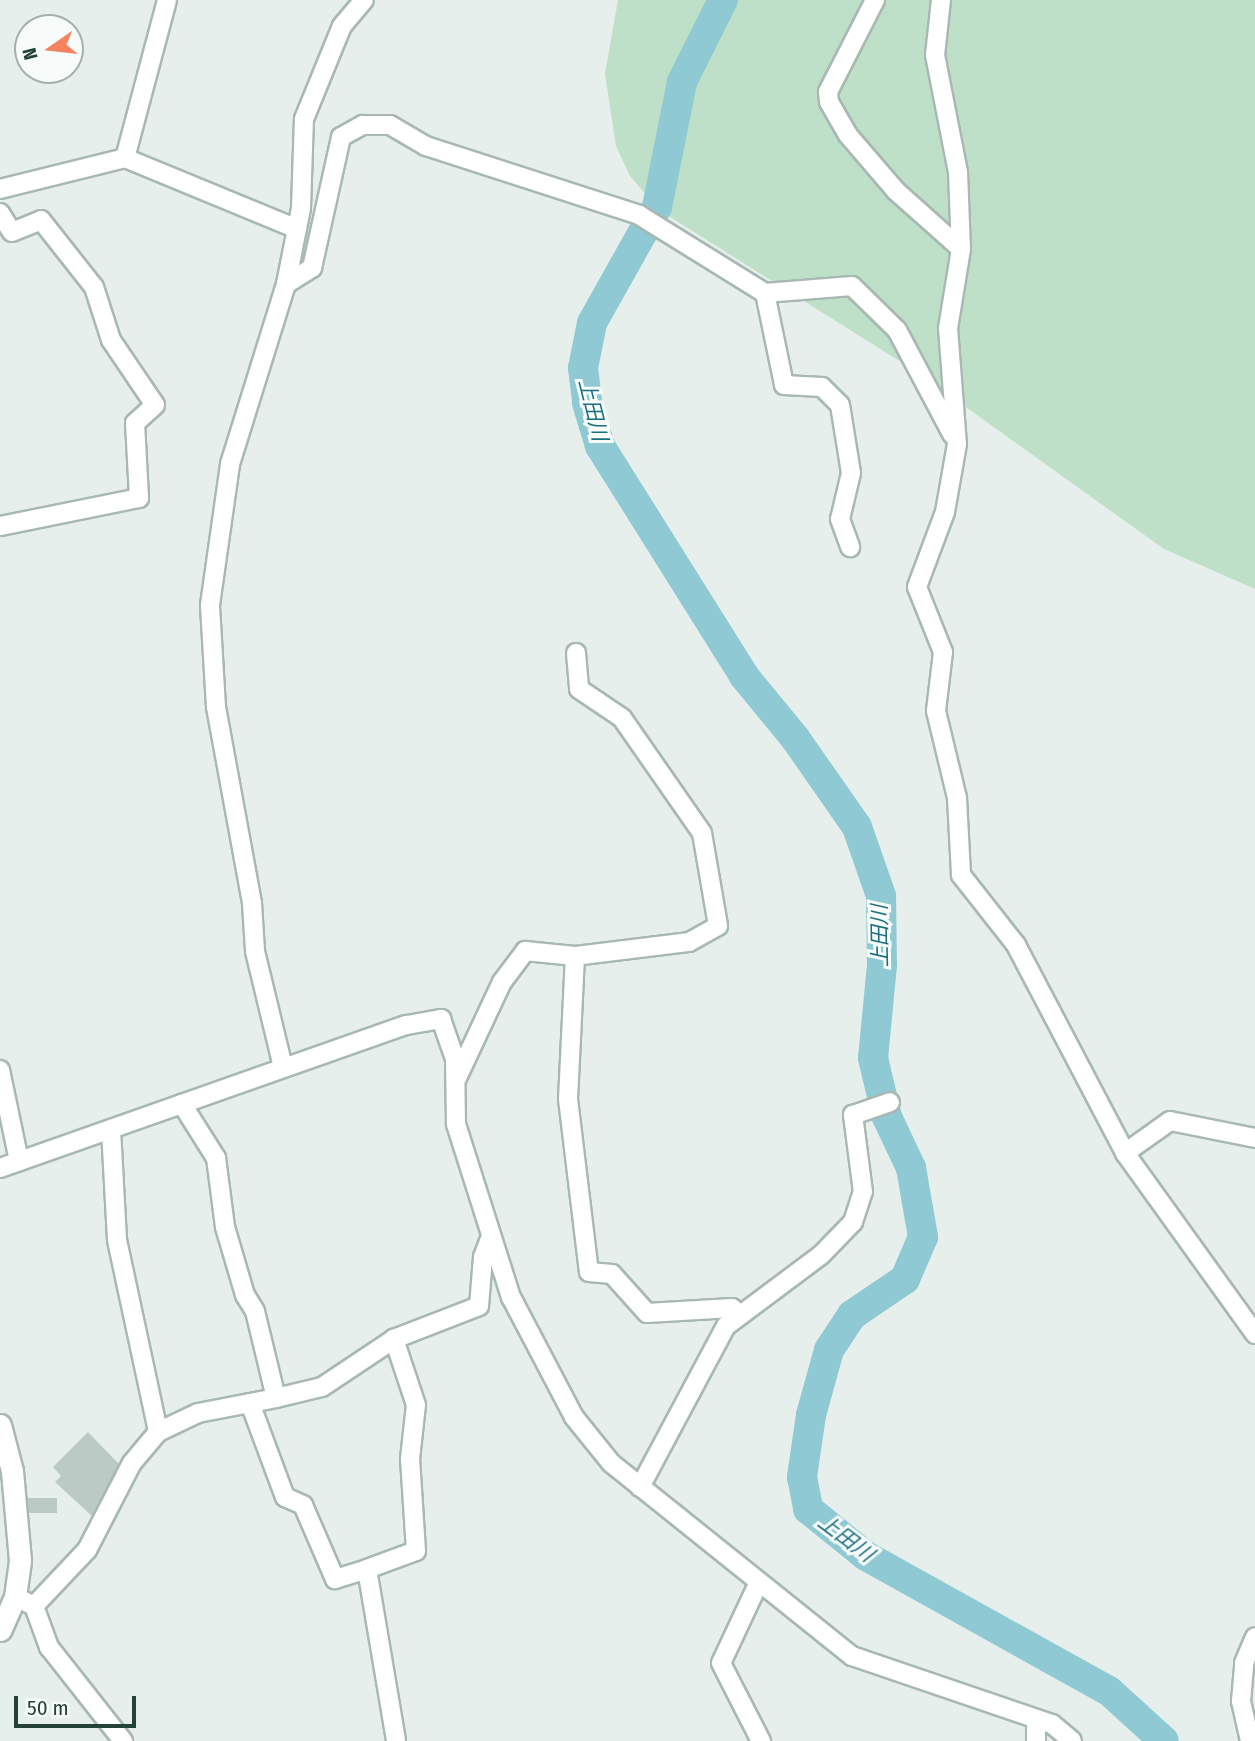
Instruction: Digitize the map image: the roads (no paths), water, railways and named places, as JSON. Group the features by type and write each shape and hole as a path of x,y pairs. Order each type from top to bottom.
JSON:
{"street":[{"path":"125,158 167,0"},
{"path":"283,1067 256,951 253,903 216,707 210,605 230,464 286,284 297,229 304,119 342,26 363,0"},
{"path":"875,0 828,92 829,102 848,135 896,191 961,249"},
{"path":"941,0 935,55 958,172 961,249 948,328 957,444 945,512 917,587 943,652 936,711 957,798 961,875 1016,946 1125,1153 1255,1334"},
{"path":"286,284 312,268 335,150 341,137 363,125 390,125 426,146 639,215 765,293 852,286 897,330 957,444"},
{"path":"0,189 125,158 297,229"},
{"path":"0,213 12,232 41,220 94,287 111,340 155,404 135,424 139,498 0,526"},
{"path":"765,293 784,385 822,387 839,405 851,473 840,519 850,547"},
{"path":"456,1081 502,982 525,951 575,956 689,942 719,926 702,833 622,718 579,689 576,653"},
{"path":"575,956 568,1099 589,1272 612,1274 647,1313 732,1308 741,1315"},
{"path":"0,1168 407,1025 441,1019 456,1059 456,1124 511,1297 574,1417 611,1463 852,1656 1052,1724 1072,1741"},
{"path":"0,1069 19,1161"},
{"path":"640,1487 726,1326 821,1255 853,1222 863,1192 853,1115 890,1102"},
{"path":"182,1104 216,1158 225,1227 245,1295 254,1311 276,1398"},
{"path":"1125,1153 1170,1121 1255,1138"},
{"path":"111,1129 117,1240 158,1432"},
{"path":"0,1630 24,1602 87,1550 132,1463 158,1432 198,1413 321,1387 394,1339 479,1306 484,1257 491,1237"},
{"path":"250,1403 285,1497 303,1505 335,1579 416,1551 410,1459 416,1405 394,1339"},
{"path":"0,1425 12,1471 24,1602 48,1647 123,1741"},
{"path":"367,1569 396,1741"},
{"path":"759,1582 721,1663 761,1741"},
{"path":"1250,1741 1241,1701 1244,1663 1255,1637"},
{"path":"1036,1719 1036,1741"}],"waterway":[{"name":"上田川","path":"723,0 682,82 657,207 592,323 583,368 587,403 600,446 744,676 795,738 857,827 881,896 882,965 873,1058 887,1117 911,1168 923,1237 905,1279 852,1315 829,1350 811,1415 802,1477 808,1509 866,1556 1109,1691 1164,1741"}]}
